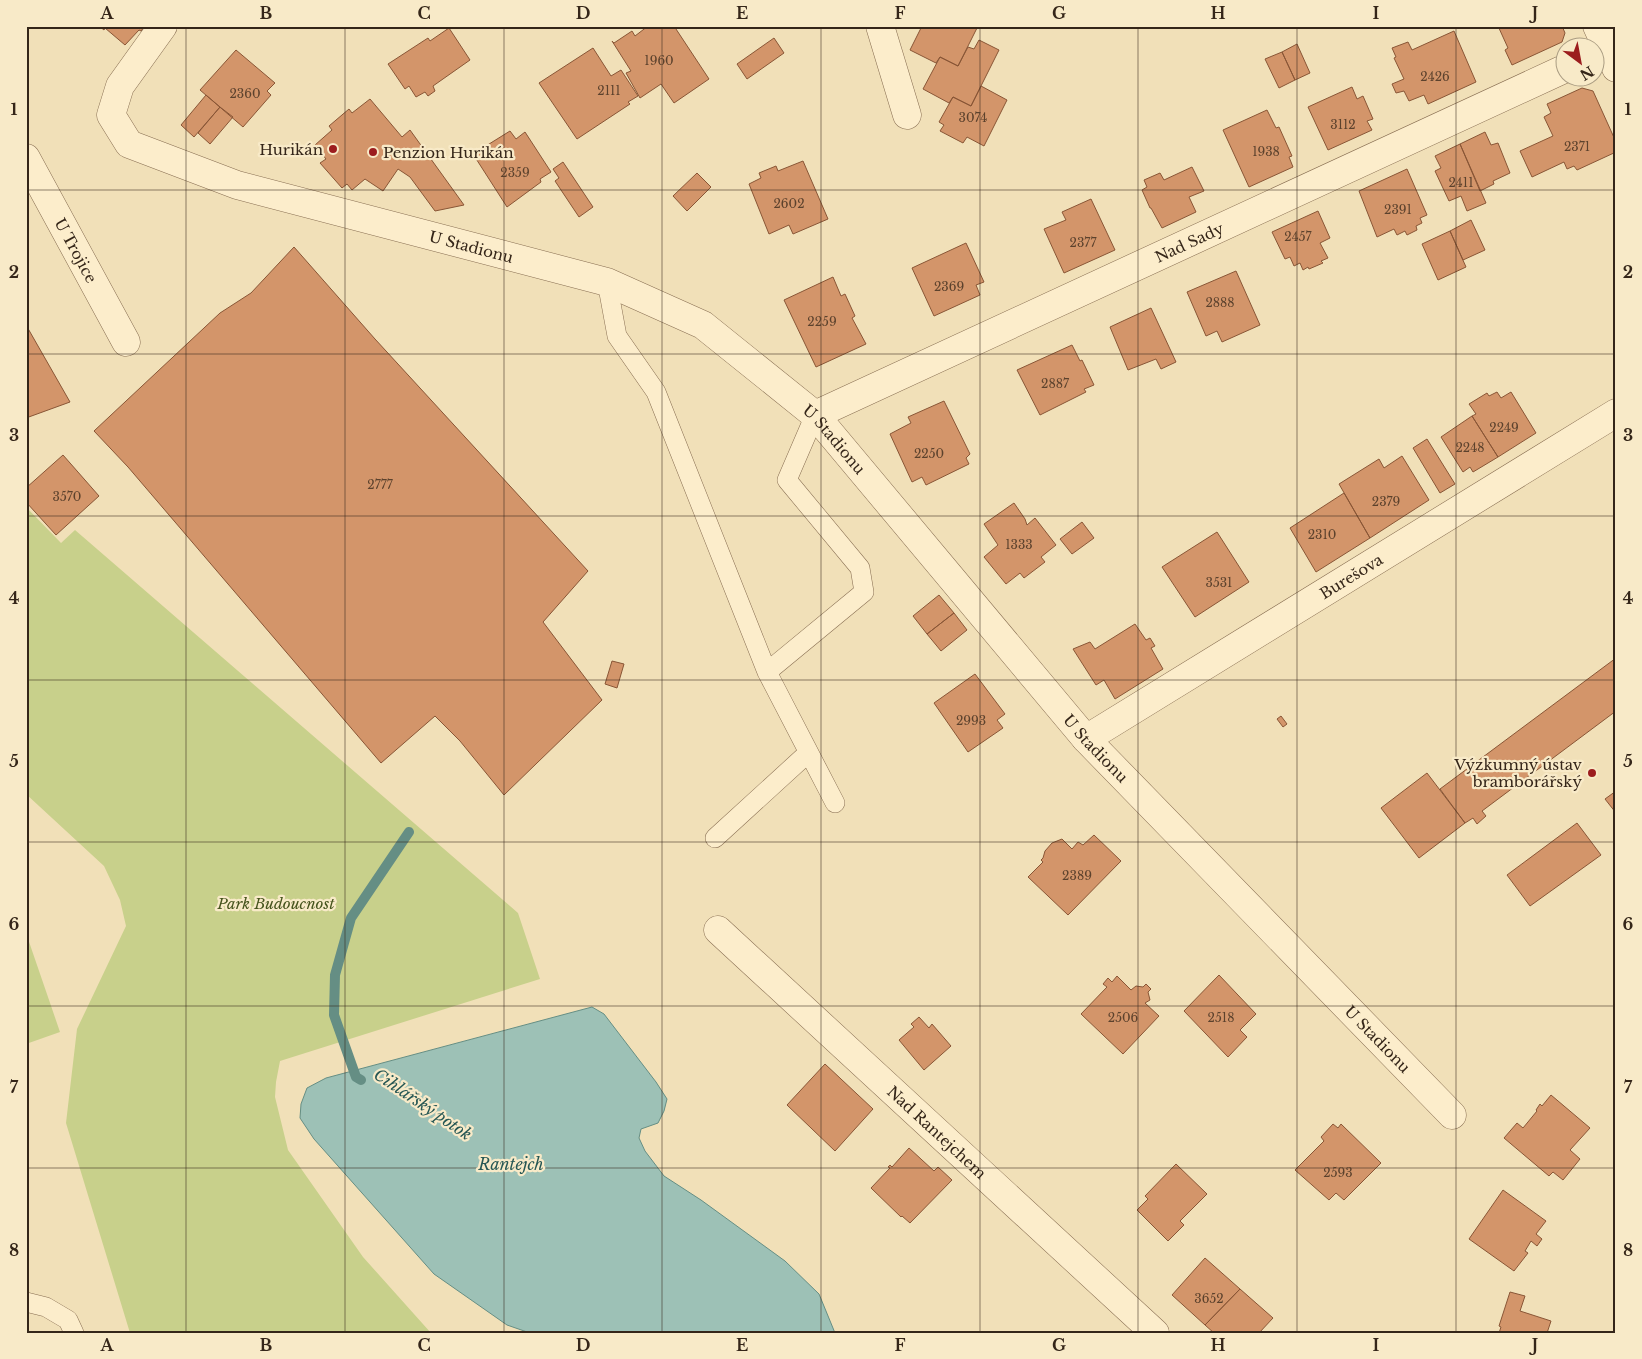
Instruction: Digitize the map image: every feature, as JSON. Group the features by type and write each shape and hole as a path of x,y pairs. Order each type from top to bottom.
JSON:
{"street":[{"name":"U Stadionu","path":"163,26 120,86 111,114 129,144 236,185 606,282 703,325 815,415 1086,739 1452,1115"},
{"path":"880,26 907,115"},
{"name":"Nad Sady","path":"815,415 1554,74"},
{"name":"U Trojice","path":"26,158 126,342"},
{"name":"Burešova","path":"1086,739 1616,413"},
{"name":"Nad Rantejchem","path":"718,930 1155,1333"}],"lane":[{"path":"606,282 617,336 656,392 767,672 834,803"},
{"path":"767,672 864,592 860,568 788,480 815,415"},
{"path":"715,838 808,753"},
{"path":"26,1302 46,1307 68,1320 74,1333"}],"green space":[{"name":"Park Budoucnost","path":"26,507 61,543 75,530 518,913 540,979 280,1061 275,1097 288,1150 363,1257 431,1333 130,1333 66,1123 77,1029 126,926 120,900 104,866 26,794"},
{"path":"26,933 60,1032 26,1044"}],"water":[{"name":"Rantejch","path":"592,1007 604,1014 667,1099 658,1123 641,1129 639,1138 645,1151 664,1176 701,1200 785,1261 819,1294 835,1333 530,1333 507,1325 434,1274 314,1139 300,1118 301,1104 307,1088 326,1078"}],"building":[{"path":"99,26 145,26 125,45 105,28 104,30"},
{"path":"648,26 674,26 709,79 674,103 661,84 640,98 626,73 631,71 612,41 614,43 632,31 635,36"},
{"path":"922,26 978,26 958,66 940,57 936,63 910,50"},
{"path":"1498,26 1562,26 1565,33 1563,38 1554,38 1554,46 1512,65 1505,50 1508,48"},
{"path":"449,28 470,60 433,86 435,91 428,96 425,92 416,97 409,86 405,89 388,64 428,38 430,41"},
{"path":"1454,31 1476,82 1428,104 1424,95 1409,101 1404,91 1396,93 1392,84 1404,79 1394,58 1396,57 1392,48 1408,42 1412,50"},
{"path":"774,38 784,53 747,79 737,64"},
{"path":"979,40 999,50 971,106 953,97 949,103 923,89 940,57 958,66 968,47 974,49"},
{"path":"1297,44 1310,73 1295,80 1282,52"},
{"path":"593,48 611,76 621,70 638,96 628,102 630,104 577,139 539,83"},
{"path":"236,50 275,83 267,91 271,95 243,127 200,90"},
{"path":"1282,52 1295,80 1279,88 1265,59"},
{"path":"981,86 1007,100 984,146 967,137 963,143 940,131 944,125 939,122 953,97 971,106"},
{"path":"1352,87 1357,99 1363,96 1373,119 1367,121 1372,130 1328,150 1308,107"},
{"path":"1582,88 1593,91 1616,142 1616,152 1577,170 1574,166 1567,169 1564,162 1532,177 1520,151 1553,136 1544,117 1551,113 1547,104"},
{"path":"206,95 220,107 194,137 181,125"},
{"name":"Penzion Hurikán","path":"370,99 402,137 410,130 464,205 435,211 410,177 398,169 383,191 365,179 352,190 347,184 342,188 320,163 326,159 315,145 332,130 329,126 349,109 352,113"},
{"path":"220,107 233,117 210,144 198,133"},
{"path":"1267,110 1276,128 1279,127 1292,156 1289,157 1293,167 1249,187 1223,130"},
{"path":"510,131 516,139 525,132 551,172 540,179 541,182 507,207 473,154"},
{"path":"1485,132 1491,145 1498,143 1510,173 1493,181 1494,184 1480,191 1460,144"},
{"path":"1460,144 1486,203 1467,211 1461,196 1449,201 1435,171 1441,168 1435,156"},
{"path":"803,161 828,219 793,234 789,225 769,234 749,184 761,178 759,173 776,166 778,171"},
{"path":"563,162 593,207 579,217 555,181 559,178 553,169"},
{"path":"1192,167 1204,191 1189,197 1196,212 1162,228 1142,190 1147,187 1144,180 1160,173 1164,180"},
{"path":"1407,169 1427,215 1420,218 1422,223 1416,226 1417,230 1407,235 1405,231 1397,235 1394,229 1377,237 1359,191"},
{"path":"697,173 711,187 687,211 673,196"},
{"path":"1091,199 1115,250 1064,273 1044,229 1066,220 1062,212"},
{"path":"1318,211 1330,238 1320,243 1328,258 1321,261 1323,263 1303,270 1300,263 1294,266 1290,257 1285,259 1272,232"},
{"path":"1471,220 1485,250 1463,260 1450,231"},
{"path":"1450,231 1466,267 1438,280 1422,244"},
{"path":"966,243 984,282 976,285 980,295 934,316 912,268"},
{"path":"294,247 375,339 588,571 543,622 602,700 504,795 460,741 435,716 381,763 128,467 94,431 220,313 251,293"},
{"path":"1236,271 1260,325 1222,342 1217,331 1206,336 1187,292"},
{"path":"833,277 841,296 845,294 855,316 852,318 866,344 816,367 784,300"},
{"path":"1151,308 1176,362 1161,369 1156,359 1128,370 1110,327"},
{"path":"26,325 70,402 26,418"},
{"path":"1072,345 1080,361 1082,360 1094,385 1084,389 1086,392 1040,415 1017,370"},
{"path":"1497,392 1501,398 1511,392 1536,433 1498,457 1472,416 1476,414 1469,404 1487,393 1489,396"},
{"path":"944,401 970,454 966,458 969,464 926,485 922,477 912,482 890,434 911,423 908,417"},
{"path":"1472,416 1498,457 1473,472 1470,467 1463,472 1441,437"},
{"path":"1427,439 1455,484 1440,493 1413,448"},
{"path":"63,455 99,496 56,535 26,502 26,488"},
{"path":"1402,456 1429,500 1370,538 1339,484 1379,459 1384,468"},
{"path":"1344,493 1370,538 1316,572 1290,528"},
{"path":"1014,503 1027,525 1035,518 1056,545 1041,557 1045,562 1024,578 1020,573 1006,584 984,557 998,545 984,524"},
{"path":"1082,522 1094,538 1072,554 1060,539"},
{"path":"1217,532 1249,582 1195,617 1162,567"},
{"path":"939,595 954,613 927,634 913,616"},
{"path":"954,613 967,630 941,651 927,634"},
{"path":"1135,624 1146,640 1150,638 1155,646 1151,648 1163,669 1115,699 1104,680 1096,685 1073,649 1090,642 1095,649"},
{"path":"1616,658 1616,711 1482,811 1486,816 1477,824 1473,818 1465,823 1440,789"},
{"path":"612,661 624,664 617,688 605,684"},
{"path":"975,674 1005,714 997,720 1003,728 968,752 934,703"},
{"path":"1281,716 1287,724 1283,727 1277,719"},
{"path":"1427,773 1465,823 1419,858 1381,808"},
{"path":"1616,791 1616,813 1605,799"},
{"path":"1577,823 1601,855 1530,906 1507,875"},
{"path":"1094,835 1121,861 1068,915 1028,877 1043,862 1041,860 1045,851 1052,843 1062,839 1072,849 1078,842 1083,845"},
{"path":"1219,975 1256,1014 1240,1030 1247,1037 1228,1057 1184,1011"},
{"path":"1117,976 1131,990 1136,986 1143,987 1146,984 1151,989 1148,992 1150,1000 1145,1003 1159,1016 1123,1054 1081,1014 1107,987 1103,984 1108,978 1112,982"},
{"path":"919,1017 929,1028 932,1024 951,1046 924,1070 899,1040 914,1027 911,1024"},
{"path":"825,1064 873,1109 835,1151 787,1105"},
{"path":"1551,1095 1590,1128 1570,1150 1580,1159 1563,1180 1553,1172 1549,1176 1504,1138 1517,1123 1523,1128 1537,1111 1540,1104 1542,1106"},
{"path":"1333,1124 1338,1128 1341,1124 1381,1163 1344,1200 1336,1193 1329,1200 1295,1170 1324,1141 1321,1137"},
{"path":"909,1148 934,1171 938,1167 952,1180 910,1223 901,1217 871,1188 890,1168 888,1167 890,1165 892,1167"},
{"path":"1176,1164 1207,1194 1180,1221 1184,1225 1168,1241 1137,1210 1148,1199 1145,1196"},
{"path":"1503,1190 1546,1221 1536,1234 1542,1239 1537,1246 1531,1241 1525,1251 1528,1253 1514,1271 1469,1239"},
{"path":"1205,1258 1240,1289 1205,1325 1172,1295"},
{"path":"1240,1289 1273,1318 1259,1333 1214,1333 1205,1325"},
{"path":"1510,1292 1525,1296 1520,1311 1551,1321 1547,1333 1499,1333 1501,1327 1499,1326"}],"waterway":[{"name":"Cihlářský potok","path":"361,1080 356,1077 334,1015 335,975 351,918 409,832"}],"place":[{"name":"Hurikán","path":"333,149"},
{"name":"Penzion Hurikán","path":"373,152"},
{"name":"Výzkumný ústav bramborářský","path":"1592,773"}]}
